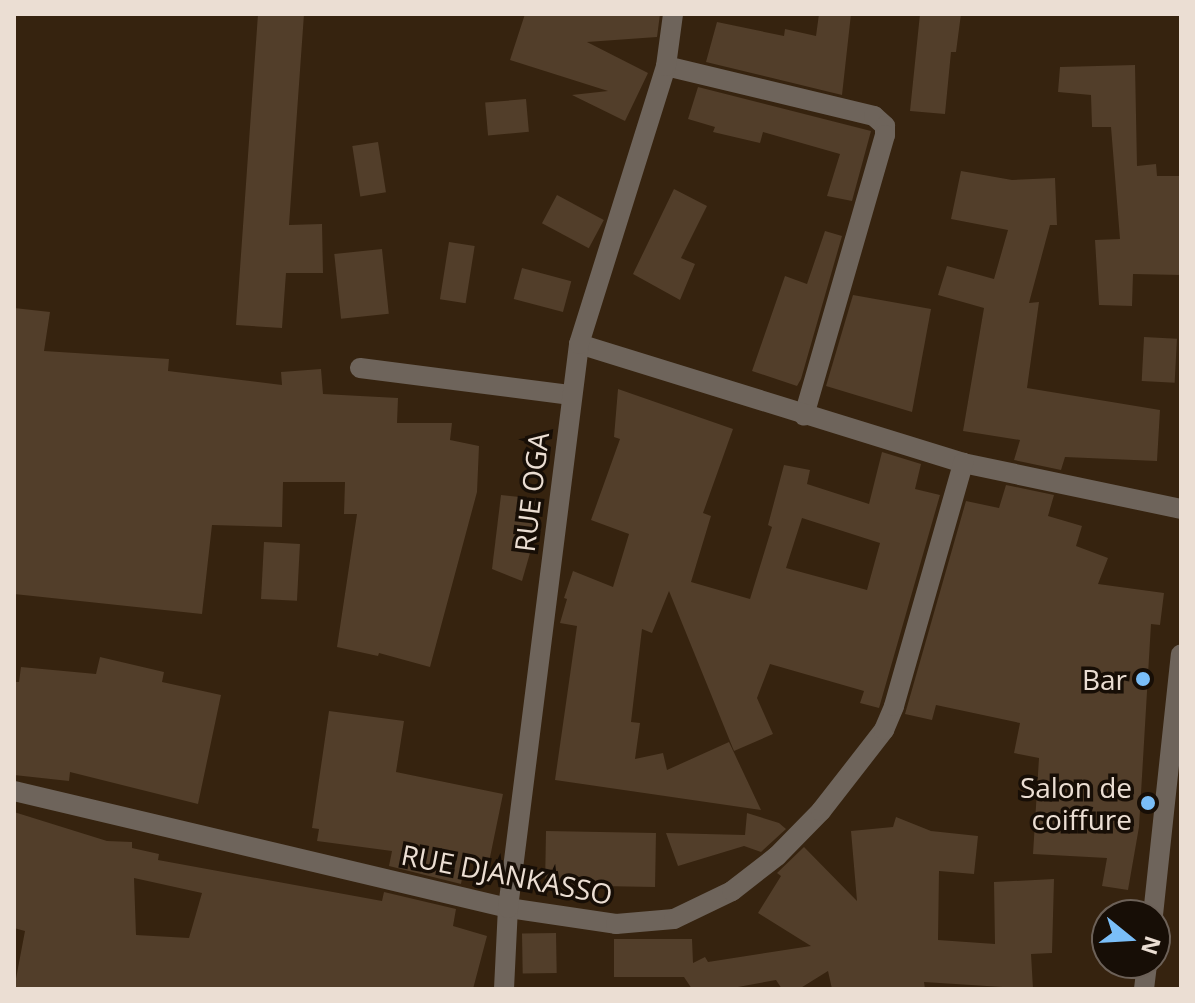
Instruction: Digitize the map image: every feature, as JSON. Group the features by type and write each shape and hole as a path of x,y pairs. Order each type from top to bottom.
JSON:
{"street":[{"name":"RUE OGA","path":"504,989 508,908 579,344 666,66 673,14"},
{"path":"666,66 874,116 885,126 804,416"},
{"path":"579,344 963,463 1181,509"},
{"path":"360,368 571,395"},
{"name":"RUE DJANKASSO","path":"14,791 508,908 616,924 674,919 732,891 777,856 821,811 884,730 894,706 963,463"},
{"path":"1156,899 1174,801 1181,655"}],"building":[{"path":"258,14 304,14 289,225 322,224 323,273 286,273 282,328 236,325"},
{"path":"525,14 660,14 657,37 587,42 648,73 625,121 572,95 608,91 510,60"},
{"path":"819,14 851,14 842,95 706,62 717,22 784,36 785,29 816,36"},
{"path":"920,14 961,14 956,52 951,52 945,114 910,111"},
{"path":"1135,65 1137,166 1156,164 1157,176 1181,176 1181,275 1133,274 1132,306 1099,305 1095,240 1120,239 1111,127 1092,127 1091,95 1058,92 1060,67"},
{"path":"698,87 871,131 852,201 827,196 840,154 763,132 760,143 713,132 715,127 688,119"},
{"path":"526,99 529,132 488,135 485,103"},
{"path":"378,142 386,192 360,196 352,146"},
{"path":"961,171 1012,180 1055,178 1057,225 1050,225 1029,303 1039,302 1027,388 1160,410 1157,461 1065,457 1061,470 1014,460 1020,440 963,431 984,308 938,295 947,266 994,279 1008,230 951,219"},
{"path":"674,189 707,206 681,258 695,264 680,300 633,274"},
{"path":"557,195 604,220 589,248 542,223"},
{"path":"825,231 842,236 801,379 797,386 752,371 785,276 807,284"},
{"path":"449,242 475,246 466,303 440,299"},
{"path":"382,249 389,314 341,319 334,254"},
{"path":"522,268 571,281 563,312 514,299"},
{"path":"853,295 931,309 912,412 826,386"},
{"path":"14,308 50,312 44,351 169,359 168,371 282,385 281,372 321,369 323,394 398,398 397,423 452,423 450,440 479,446 477,492 430,667 379,653 378,656 337,647 357,514 344,514 345,482 283,482 282,527 212,525 202,614 14,594"},
{"path":"1144,337 1177,339 1175,383 1142,381"},
{"path":"618,389 733,429 703,513 711,516 691,582 750,599 772,527 768,525 784,465 810,470 807,484 869,504 882,452 921,464 915,489 940,495 879,708 860,703 864,691 770,664 757,698 773,734 734,751 669,591 652,633 642,629 631,722 640,723 635,759 663,753 667,770 729,742 761,810 555,780 577,626 560,623 567,599 564,598 573,571 613,587 629,534 591,520 620,439 614,437","holes":["802,518 880,543 867,590 786,568"]},
{"path":"1006,485 1054,495 1048,516 1082,526 1076,546 1108,558 1098,584 1164,593 1160,625 1151,624 1139,827 1128,890 1102,886 1107,858 1033,854 1039,758 1014,753 1020,723 936,705 932,720 905,714 966,501 999,508"},
{"path":"501,495 538,499 532,546 522,581 492,569"},
{"path":"264,542 300,544 297,601 261,599"},
{"path":"100,657 164,672 162,682 221,695 198,804 70,772 69,781 14,775 14,682 19,682 21,667 96,674"},
{"path":"329,711 404,721 396,772 503,794 488,867 465,862 461,884 389,866 392,851 317,841 319,829 312,828"},
{"path":"14,812 107,841 132,842 132,848 159,854 158,860 382,901 384,892 456,909 453,926 487,936 473,989 14,989 25,931 14,928","holes":["134,878 202,893 189,938 136,935"]},
{"path":"747,813 779,823 786,829 761,852 744,846 678,866 666,833 745,835"},
{"path":"896,817 931,831 978,836 974,874 939,871 938,940 995,944 994,882 1054,879 1052,953 1031,954 1033,989 924,982 925,989 832,989 828,971 799,989 782,989 776,980 727,989 692,989 684,977 614,977 614,939 692,939 693,963 705,957 708,962 811,946 758,913 781,876 777,873 804,847 857,901 851,831 893,827"},
{"path":"546,831 656,833 655,887 545,885"},
{"path":"556,933 557,973 523,974 522,934"}],"place":[{"name":"Bar","path":"1143,679"},
{"name":"Salon de coiffure","path":"1148,803"}]}
